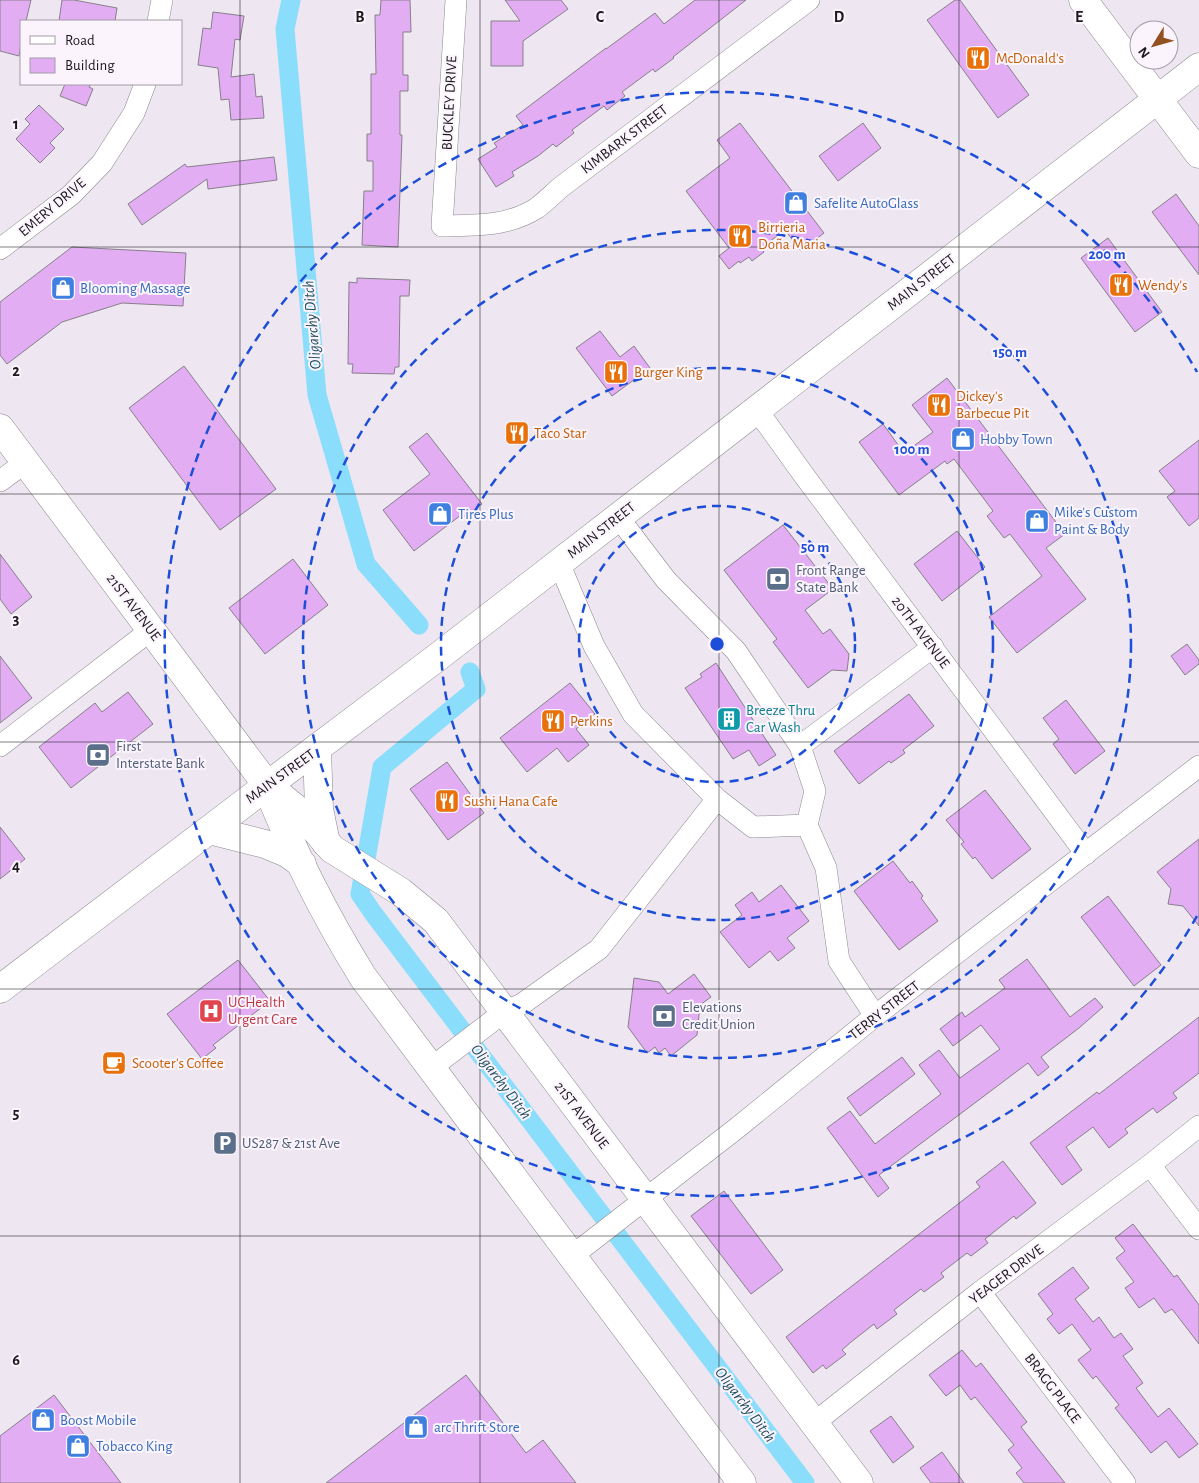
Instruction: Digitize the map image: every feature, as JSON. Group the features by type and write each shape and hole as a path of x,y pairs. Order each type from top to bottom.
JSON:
{"main road":[{"path":"1083,0 1199,154"},
{"name":"MAIN STREET","path":"0,989 559,563 1199,66"},
{"name":"21ST AVENUE","path":"0,428 267,785 300,812 332,849 401,892 436,922 504,1012 635,1207 814,1423 859,1483"},
{"path":"317,749 319,809 326,843"},
{"name":"21ST AVENUE","path":"267,785 284,829 337,934 363,977 742,1483"},
{"path":"208,830 265,844 286,853 302,864"}],"street":[{"path":"158,20 162,0"},
{"name":"BUCKLEY DRIVE","path":"444,205 456,0"},
{"name":"KIMBARK STREET","path":"444,205 442,226 494,224 509,221 537,208 561,187 808,0"},
{"name":"EMERY DRIVE","path":"0,249 71,195 102,163 134,114 145,85"},
{"name":"20TH AVENUE","path":"757,410 1086,854"},
{"path":"0,482 26,462"},
{"path":"618,517 666,580 736,651 800,746 815,791 807,825 826,868 839,961 875,1016"},
{"path":"559,563 594,646 633,714 717,799 753,827 807,825"},
{"path":"0,746 151,630"},
{"path":"800,746 933,647"},
{"name":"TERRY STREET","path":"572,1256 875,1016 1199,766"},
{"path":"431,1068 504,1012 522,1004 599,949 717,799"},
{"name":"YEAGER DRIVE","path":"814,1423 980,1292 1199,1126"},
{"path":"1150,1165 1199,1229"},
{"name":"BRAGG PLACE","path":"980,1292 1125,1483"}],"building":[{"path":"0,0 31,0 26,20 20,20 19,56 0,51"},
{"path":"62,0 74,0 117,8 115,20 59,20"},
{"path":"381,0 410,0 411,32 403,32 403,75 408,75 408,91 400,91 400,135 402,135 398,247 362,245 364,191 373,191 373,161 367,161 367,134 371,134 371,74 376,74 375,15 380,15"},
{"path":"505,0 561,0 568,9 523,41 523,66 491,66 491,21 520,21"},
{"path":"695,0 746,0 674,58 655,72 653,69 622,92 625,96 607,110 604,106 572,130 574,133 556,147 553,144 512,172 514,176 496,187 478,159 497,147 494,143 523,125 516,116 655,13 664,24"},
{"name":"McDonald's","path":"955,0 960,0 1029,95 998,118 927,20"},
{"path":"213,12 244,16 240,40 235,39 231,77 254,74 256,97 262,96 264,118 231,120 229,99 221,100 218,68 198,65 203,28 211,29"},
{"path":"65,85 90,85 89,87 93,89 86,106 60,96"},
{"path":"39,105 64,129 50,143 55,148 40,163 16,139 30,124 25,119"},
{"path":"740,123 824,233 801,251 785,230 761,248 764,252 752,261 749,257 740,263 739,261 729,269 719,256 729,248 686,191 730,158 717,140"},
{"path":"863,123 881,148 838,181 819,156"},
{"path":"274,157 277,180 208,189 207,179 142,225 128,204 185,164 187,167"},
{"path":"1176,194 1199,226 1199,275 1152,212"},
{"name":"Wendy's","path":"1108,238 1162,312 1135,332 1081,258"},
{"path":"72,247 186,253 183,306 122,303 62,322 7,364 0,355 0,302"},
{"path":"357,278 410,280 409,296 400,296 399,367 395,367 394,374 352,373 353,364 348,364 349,282 357,283"},
{"path":"600,331 620,357 634,346 650,368 612,396 576,348"},
{"path":"184,366 276,489 220,530 129,408"},
{"path":"947,378 1065,534 1046,548 1086,599 1017,653 989,617 1042,576 1010,534 1004,538 987,516 993,511 954,459 947,464 945,461 899,495 859,442 883,424 904,453 933,432 912,405"},
{"path":"427,433 482,504 463,518 461,515 414,551 383,510 430,474 409,447"},
{"path":"1199,440 1199,518 1189,526 1167,497 1175,491 1159,471"},
{"name":"Front Range State Bank","path":"783,525 833,589 805,610 823,634 830,629 849,654 847,671 832,670 808,688 773,642 777,639 724,570"},
{"path":"957,531 985,567 942,601 914,564"},
{"path":"0,554 32,597 11,614 0,599"},
{"path":"293,559 328,605 265,654 229,608"},
{"path":"1187,644 1199,660 1199,664 1185,675 1171,656"},
{"path":"0,656 32,698 0,723"},
{"name":"Breeze Thru Car Wash","path":"716,663 776,755 759,766 749,750 733,759 685,688 702,677 700,674"},
{"name":"Perkins","path":"570,683 595,714 576,729 589,745 568,762 557,748 527,772 500,738"},
{"path":"128,692 153,724 71,788 39,747 95,703 102,712"},
{"path":"909,694 934,726 903,750 905,753 891,763 889,761 859,784 834,751"},
{"path":"1066,700 1105,751 1075,774 1053,744 1059,739 1043,718"},
{"name":"Sushi Hana Cafe","path":"447,762 484,813 448,840 410,789"},
{"path":"985,790 1031,849 992,879 975,857 973,859 961,844 964,842 946,820"},
{"path":"0,827 25,859 0,879"},
{"path":"1199,839 1199,926 1183,906 1168,904 1171,889 1157,872"},
{"path":"893,861 910,883 912,881 923,896 921,898 938,921 899,950 854,891"},
{"path":"781,885 809,921 787,938 795,948 778,961 770,951 749,968 720,932 742,915 735,905 752,892 759,902"},
{"path":"1108,896 1161,965 1134,986 1081,917"},
{"path":"1027,959 1070,1017 1095,998 1103,1007 1041,1057 1049,1067 1038,1076 1028,1063 879,1175 889,1188 878,1197 827,1128 850,1111 875,1144 941,1094 919,1065 939,1050 960,1078 1000,1049 981,1025 953,1046 940,1029 962,1012 965,1017 1005,988 999,980"},
{"name":"UCHealth Urgent Care","path":"238,960 270,1001 213,1045 216,1048 202,1059 167,1014"},
{"name":"Elevations Credit Union","path":"694,974 711,997 700,1005 697,1035 671,1056 665,1048 659,1053 655,1047 647,1053 628,1027 634,978 659,982 668,994"},
{"path":"1199,1017 1199,1073 1173,1093 1177,1098 1157,1113 1153,1108 1125,1129 1128,1133 1109,1148 1093,1127 1066,1147 1082,1170 1062,1185 1030,1143 1097,1092 1099,1094"},
{"path":"902,1057 915,1074 860,1116 847,1098"},
{"path":"1003,1161 1036,1203 1016,1219 1014,1216 985,1239 988,1243 971,1256 967,1253 941,1273 944,1277 924,1292 921,1289 894,1310 897,1314 877,1329 874,1324 851,1342 842,1350 846,1354 826,1369 823,1365 813,1373 786,1337 980,1187 976,1182"},
{"path":"724,1191 783,1270 751,1294 691,1216"},
{"path":"1133,1224 1174,1277 1177,1275 1199,1305 1199,1344 1172,1309 1165,1313 1154,1298 1139,1308 1125,1288 1134,1282 1116,1258 1125,1251 1115,1238"},
{"path":"1073,1267 1089,1288 1075,1299 1093,1322 1099,1317 1114,1338 1121,1333 1133,1349 1123,1356 1143,1383 1136,1388 1158,1417 1169,1408 1198,1444 1179,1458 1166,1441 1151,1453 1115,1408 1119,1405 1096,1376 1093,1379 1078,1360 1091,1350 1072,1324 1059,1334 1047,1319 1053,1314 1038,1294"},
{"path":"962,1350 976,1367 981,1363 1027,1422 1021,1427 1065,1483 1024,1483 1016,1473 1022,1468 1008,1450 1014,1445 975,1397 971,1400 960,1385 946,1396 929,1375"},
{"path":"466,1375 526,1453 543,1440 576,1483 326,1483"},
{"path":"54,1395 121,1483 0,1483 0,1436"},
{"path":"891,1416 914,1447 893,1463 870,1431"},
{"path":"942,1452 964,1483 931,1483 920,1468"}],"waterway":[{"name":"Oligarchy Ditch","path":"291,0 285,29 317,395 366,564 419,625"},
{"name":"Oligarchy Ditch","path":"470,672 476,689 382,767 360,894 805,1483"}],"place":[{"name":"McDonald's","path":"978,58"},
{"name":"Safelite AutoGlass","path":"796,203"},
{"name":"Birrieria Doña Maria","path":"740,236"},
{"name":"Wendy's","path":"1121,285"},
{"name":"Blooming Massage","path":"63,288"},
{"name":"Burger King","path":"616,372"},
{"name":"Dickey's Barbecue Pit","path":"939,405"},
{"name":"Taco Star","path":"517,433"},
{"name":"Hobby Town","path":"963,439"},
{"name":"Tires Plus","path":"440,514"},
{"name":"Mike's Custom Paint & Body","path":"1037,521"},
{"name":"Front Range State Bank","path":"778,579"},
{"name":"Breeze Thru Car Wash","path":"729,719"},
{"name":"Perkins","path":"553,721"},
{"name":"First Interstate Bank","path":"98,755"},
{"name":"Sushi Hana Cafe","path":"447,801"},
{"name":"UCHealth Urgent Care","path":"211,1011"},
{"name":"Elevations Credit Union","path":"664,1016"},
{"name":"Scooter's Coffee","path":"114,1063"},
{"name":"US287 & 21st Ave","path":"225,1143"},
{"name":"Boost Mobile","path":"43,1420"},
{"name":"arc Thrift Store","path":"416,1427"},
{"name":"Tobacco King","path":"78,1446"}]}
